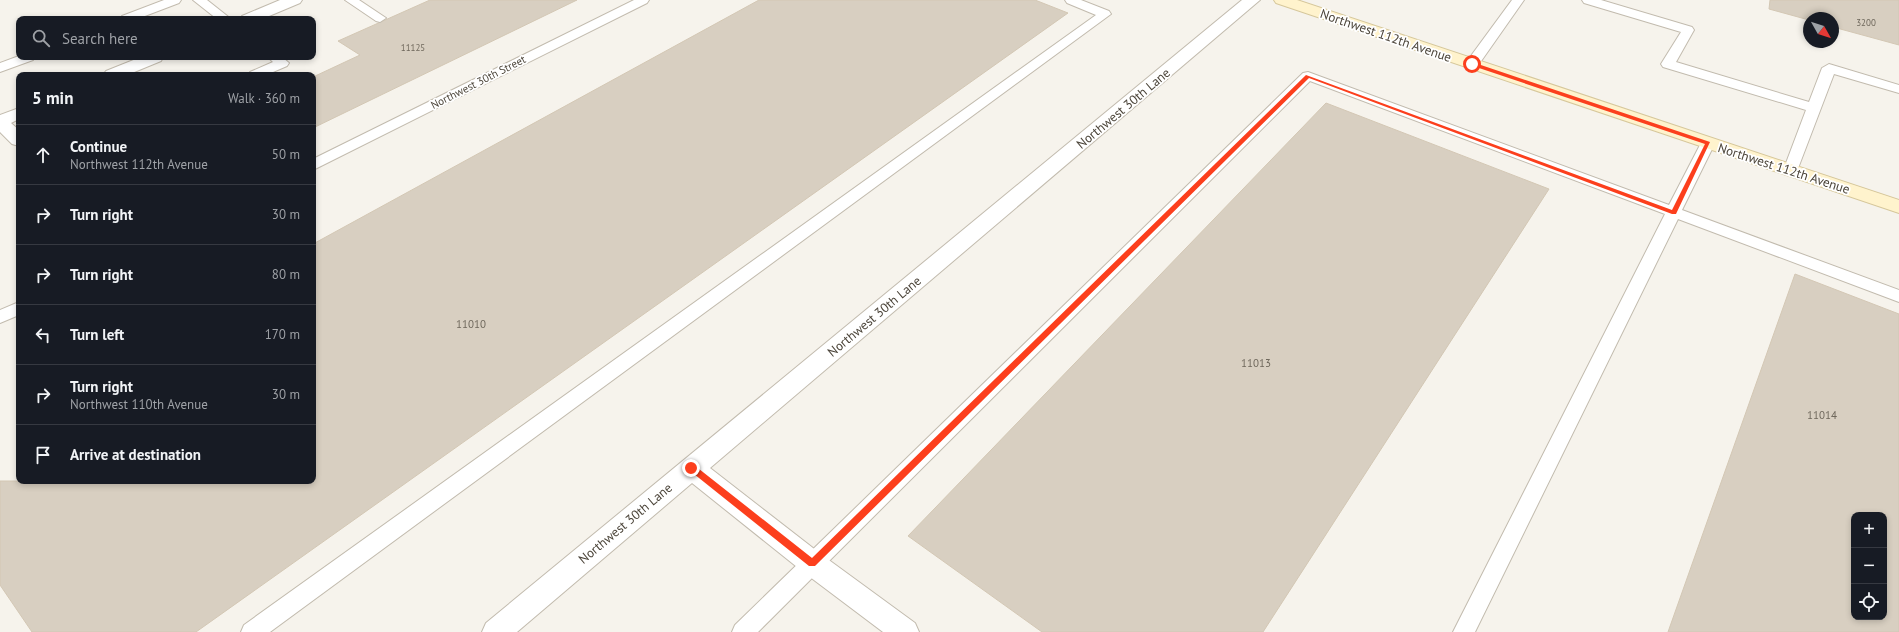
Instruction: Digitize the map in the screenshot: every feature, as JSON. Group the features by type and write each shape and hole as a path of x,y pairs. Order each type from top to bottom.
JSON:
{"street":[{"path":"255,16 294,0"},
{"name":"Northwest 30th Lane","path":"496,632 1252,0"},
{"name":"Northwest 112th Avenue","path":"1282,0 1899,207"},
{"path":"119,72 148,60"},
{"path":"16,114 0,121 16,137"},
{"path":"691,468 812,563 905,632"}],"lane":[{"path":"134,16 175,0"},
{"path":"199,0 221,16"},
{"path":"351,0 380,18"},
{"name":"Northwest 30th Street","path":"316,164 643,0"},
{"path":"252,632 1105,14 1071,0"},
{"path":"1472,64 1518,0"},
{"path":"1588,0 1688,30 1668,64 1814,108"},
{"path":"4,67 21,60"},
{"path":"262,72 282,63 278,60"},
{"path":"4,67 16,74"},
{"path":"1790,170 1829,68 1899,89"},
{"path":"743,632 1308,76 1899,296"},
{"path":"1464,632 1708,143"},
{"path":"0,317 16,309"}],"building":[{"path":"430,0 577,0 316,127 316,76 360,55 338,41"},
{"path":"759,0 1035,0 1068,13 196,632 32,632 0,585 0,481 16,481 16,484 316,484 316,242"},
{"path":"1770,0 1899,0 1899,45 1839,29 1839,12 1803,12 1803,18 1769,9"},
{"path":"1326,103 1549,189 1263,632 1042,632 908,536"},
{"path":"1795,274 1899,314 1899,632 1668,632"}],"route":[{"path":"691,468 812,563 1308,76 1674,212 1708,143 1472,64"}]}
